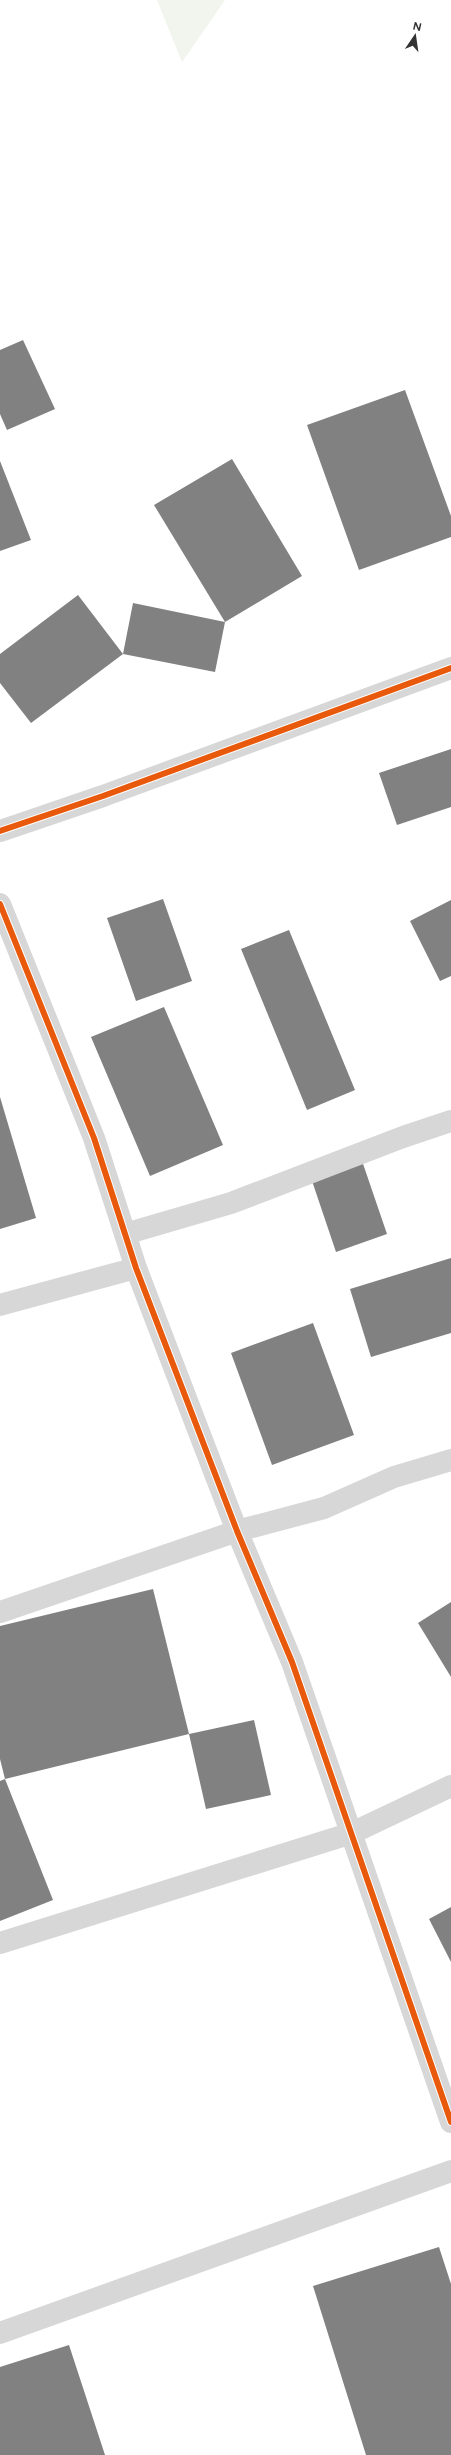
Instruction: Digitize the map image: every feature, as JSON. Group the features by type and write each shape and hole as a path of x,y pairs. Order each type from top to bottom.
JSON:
{"street":[{"path":"0,830 103,796 451,668"},
{"path":"0,904 94,1138 136,1268 237,1531 292,1662 451,2122"},
{"path":"125,1234 231,1203 403,1137 451,1121"},
{"path":"0,1305 136,1268"},
{"path":"0,1612 237,1531 324,1508 394,1477 451,1460"},
{"path":"0,1943 352,1833 451,1786"},
{"path":"0,2333 451,2171"}],"shaded area":[{"path":"157,0 225,0 182,62"}],"building":[{"path":"23,340 55,409 7,430 0,414 0,350"},
{"path":"405,390 451,516 451,537 359,570 307,425"},
{"path":"232,459 302,576 225,622 154,505"},
{"path":"0,461 31,540 0,551"},
{"path":"78,595 123,654 31,723 0,683 0,654"},
{"path":"133,603 225,622 215,672 123,654"},
{"path":"451,749 451,807 397,825 379,773"},
{"path":"163,899 192,981 136,1001 107,918"},
{"path":"451,900 451,976 440,981 410,921"},
{"path":"289,930 355,1090 307,1110 241,949"},
{"path":"164,1007 223,1145 150,1176 91,1037"},
{"path":"0,1097 36,1218 0,1229"},
{"path":"360,1155 387,1234 336,1252 309,1172"},
{"path":"451,1258 451,1333 371,1357 350,1289"},
{"path":"313,1323 354,1435 272,1465 231,1353"},
{"path":"153,1589 189,1734 5,1779 0,1759 0,1626"},
{"path":"451,1602 451,1677 418,1623"},
{"path":"254,1720 271,1795 206,1809 189,1734"},
{"path":"5,1779 53,1900 0,1921 0,1781"},
{"path":"451,1907 451,1962 429,1919"},
{"path":"439,2247 451,2284 451,2455 366,2455 313,2286"},
{"path":"69,2345 105,2455 0,2455 0,2367"}],"cycle path":[{"path":"0,831 103,796 451,668"},
{"path":"0,904 94,1138 136,1268 237,1531 292,1662 451,2122"}]}
